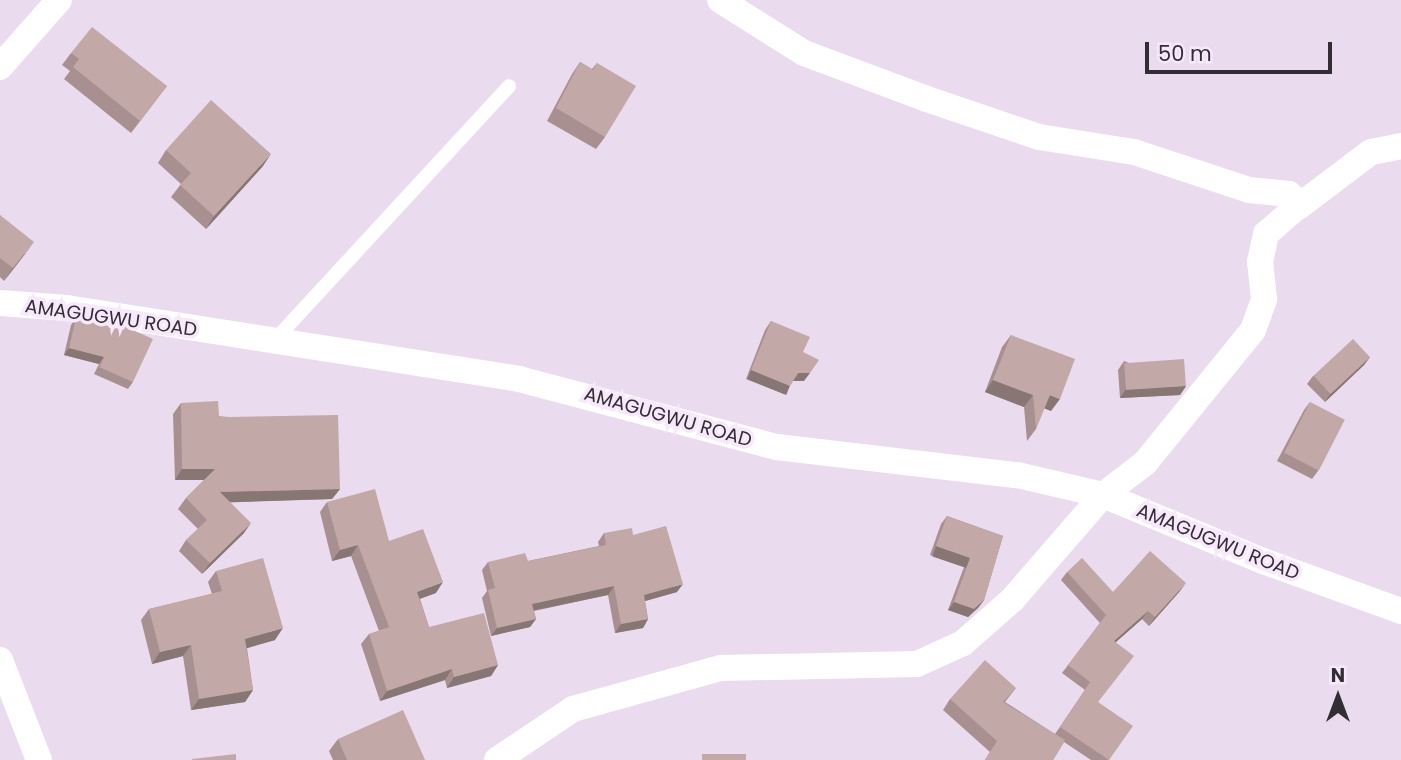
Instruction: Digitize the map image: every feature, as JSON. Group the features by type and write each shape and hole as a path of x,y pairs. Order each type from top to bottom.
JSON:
{"street":[{"path":"0,66 59,0"},
{"path":"720,0 804,53 852,73 1040,137 1134,152 1249,190 1289,194 1297,197 1298,206"},
{"path":"497,760 537,750 554,721 591,702 721,668 881,667 917,664 944,654 1012,600 1102,495 1144,463 1254,330 1264,299 1260,262 1266,234 1298,206 1371,152 1401,146"},
{"name":"AMAGUGWU ROAD","path":"0,303 67,308 565,388 777,447 1017,475 1102,495 1263,561 1401,611"},
{"path":"0,660 39,760"}],"lane":[{"path":"274,342 509,86"}],"building":[{"path":"92,27 167,86 140,121 73,67 79,59 71,53"},
{"path":"580,62 593,70 597,63 636,86 605,137 556,108"},
{"path":"211,100 271,154 214,216 180,185 191,173 166,150"},
{"path":"0,215 34,242 13,268 0,258"},
{"path":"76,318 117,328 119,324 153,339 133,382 99,367 104,357 69,348"},
{"path":"771,321 810,337 803,352 819,360 810,373 798,373 790,386 751,370"},
{"path":"1011,335 1075,359 1060,399 1050,395 1036,429 1033,395 993,380"},
{"path":"1353,339 1370,357 1331,394 1314,376"},
{"path":"1184,359 1186,386 1126,390 1124,363"},
{"path":"218,401 219,416 338,415 340,489 220,492 251,523 210,563 186,540 207,520 186,498 215,469 182,469 181,403"},
{"path":"1310,402 1345,420 1319,470 1284,453"},
{"path":"375,489 389,541 423,529 443,582 417,592 429,627 484,613 498,665 454,677 452,669 387,691 369,634 389,627 358,545 340,550 327,502"},
{"path":"947,516 1003,536 984,600 974,609 954,602 970,558 936,546"},
{"path":"666,526 683,584 644,595 648,619 621,624 614,586 532,604 536,619 497,628 488,590 495,588 488,562 525,553 528,561 606,545 604,533 632,528 633,535"},
{"path":"1150,551 1186,583 1155,617 1148,611 1114,641 1134,656 1098,702 1133,726 1109,760 1060,727 1090,682 1068,665 1106,615 1067,572 1082,558 1113,592"},
{"path":"263,558 283,628 245,639 253,690 199,699 191,645 160,652 149,609 222,591 216,571"},
{"path":"985,660 1016,688 1003,702 1065,740 1053,760 985,760 997,741 950,699"},
{"path":"403,710 425,760 347,760 338,739"},
{"path":"236,754 236,760 192,760 192,759"},
{"path":"702,754 746,754 746,760 702,760"}]}
